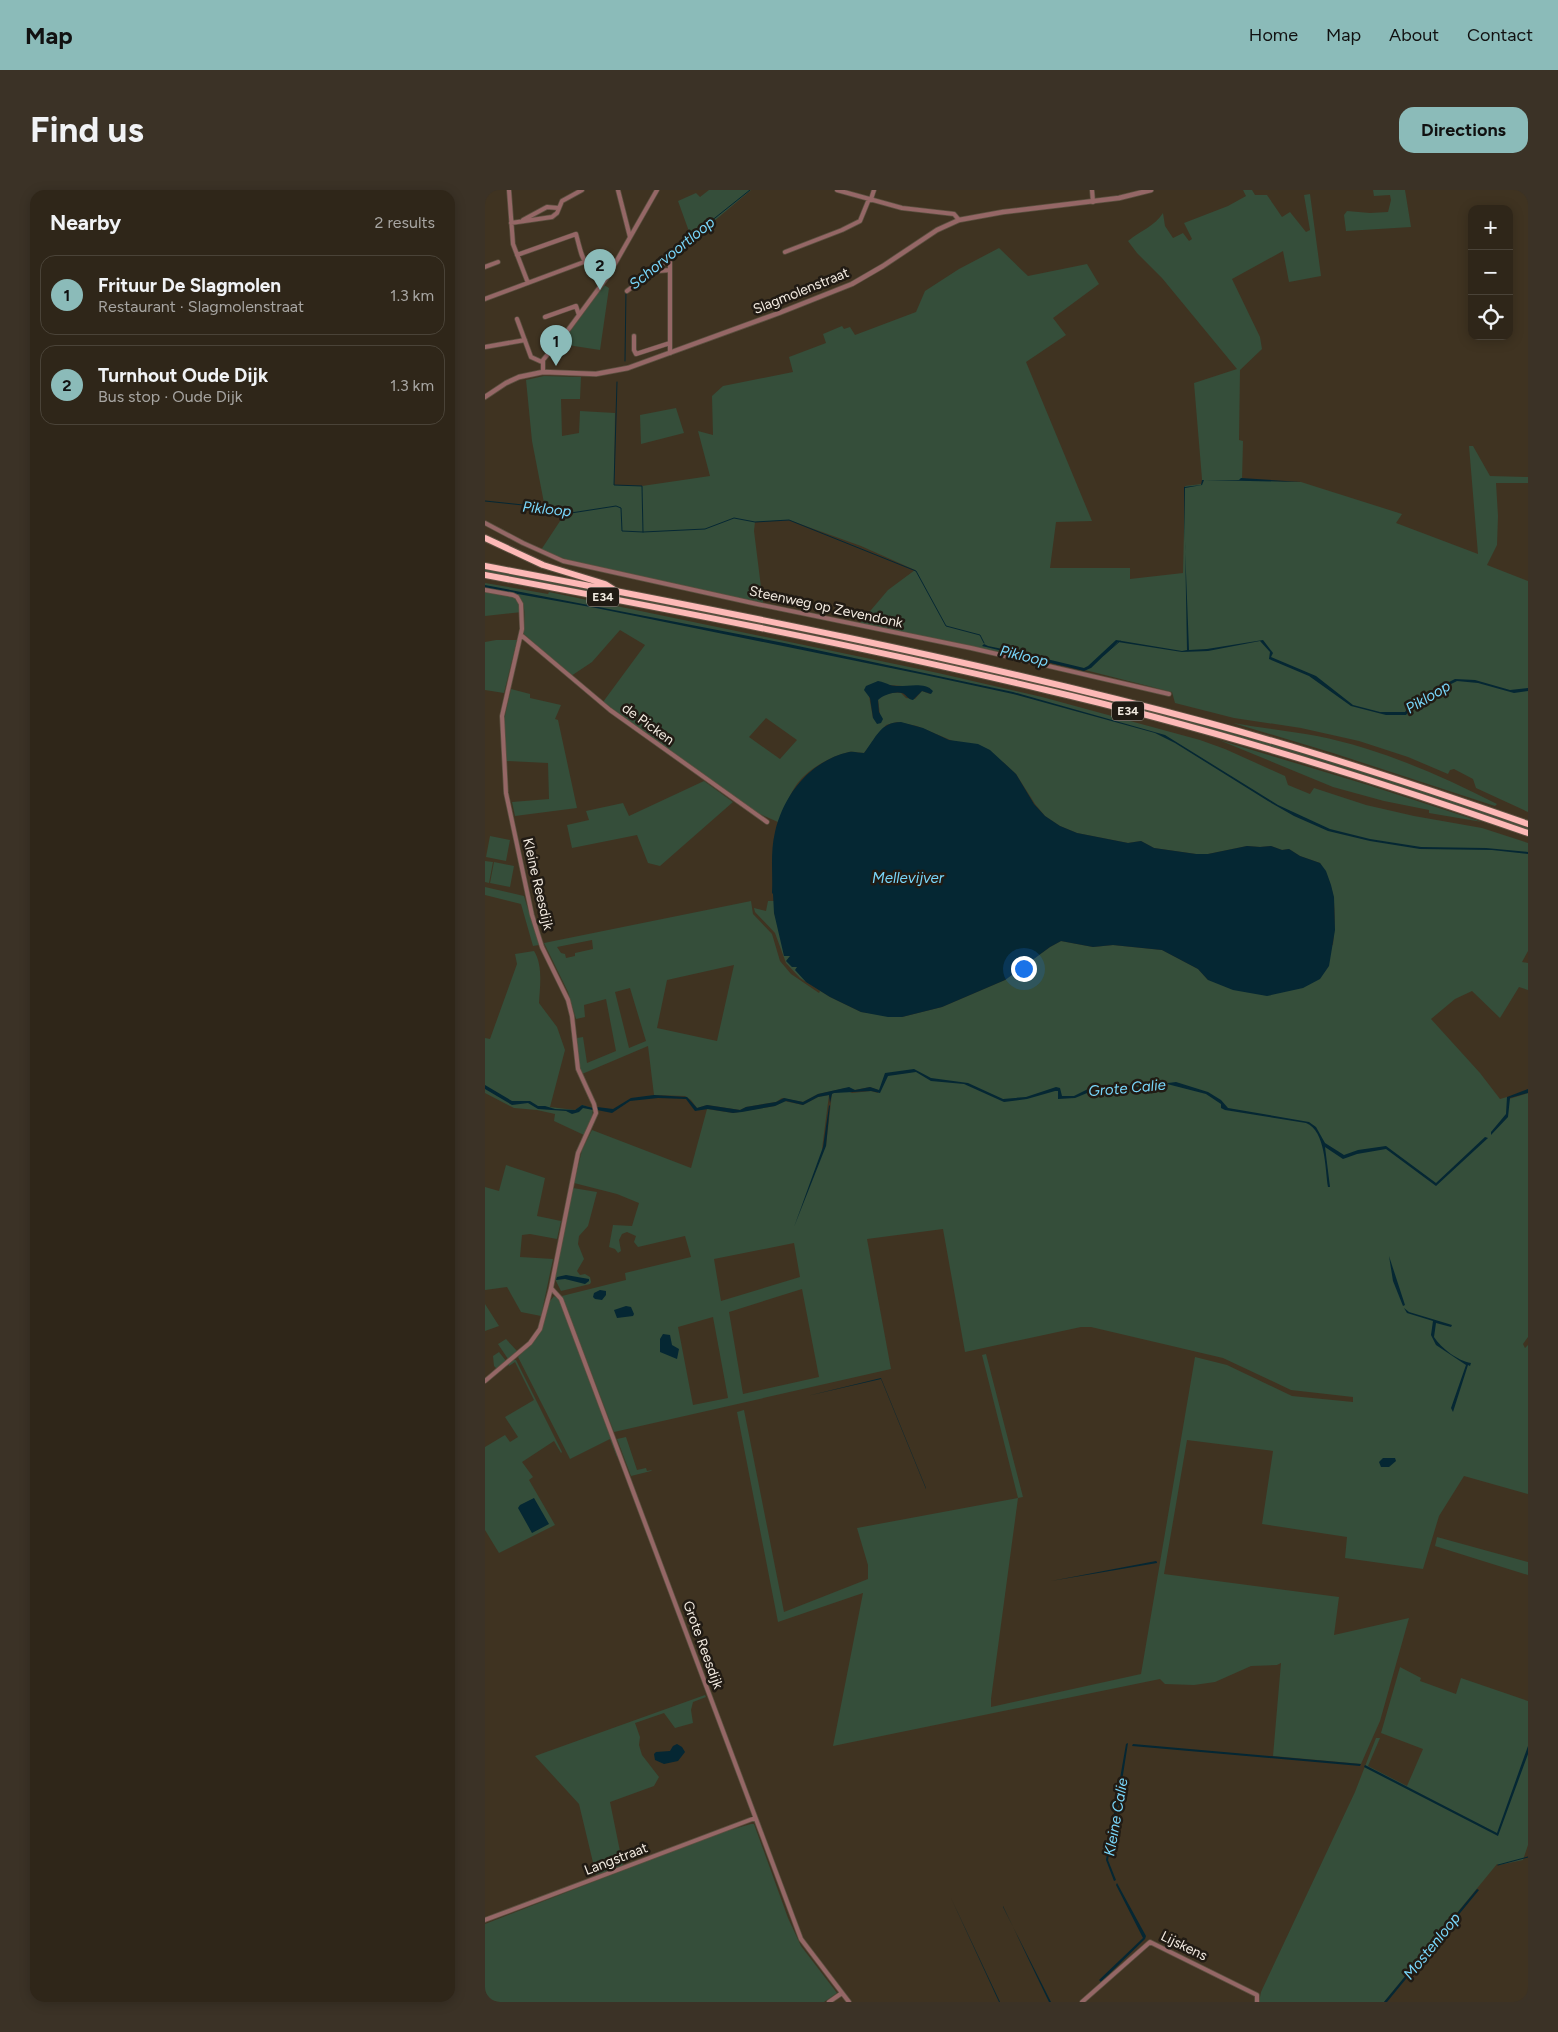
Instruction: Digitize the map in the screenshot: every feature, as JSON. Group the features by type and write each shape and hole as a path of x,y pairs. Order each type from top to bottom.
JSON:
{"highway":[{"path":"485,538 543,565 605,584 617,591"},
{"name":"E34","path":"485,566 910,651 1147,707 1278,743 1366,770 1528,824"},
{"name":"E34","path":"485,575 804,637 1048,690 1276,751 1382,783 1528,833"}],"street":[{"path":"509,190 513,244 528,283"},
{"path":"511,223 552,217 557,213 558,208 565,199 583,190"},
{"path":"618,190 630,237"},
{"path":"543,372 542,362 608,276 657,190"},
{"path":"837,190 902,208 954,214 959,220"},
{"path":"785,252 860,221 874,190"},
{"path":"1092,190 1093,202"},
{"name":"Slagmolenstraat","path":"485,398 506,383 519,377 543,372 596,374 613,372 838,291 883,266 937,230 959,220 1127,197 1151,190"},
{"path":"523,220 547,207 558,208"},
{"path":"517,255 576,234 584,262 608,276"},
{"path":"627,291 669,258 670,353"},
{"path":"485,268 498,262"},
{"path":"485,298 584,262"},
{"path":"659,271 670,270"},
{"path":"545,318 576,306 579,315"},
{"path":"517,319 531,357 542,362"},
{"path":"634,336 634,350 636,354 669,343"},
{"path":"485,347 525,340"},
{"name":"Steenweg op Zevendonk","path":"485,523 563,561 757,604 971,648 1169,694"},
{"name":"Kleine Reesdijk","path":"485,590 513,595 519,599 523,614 521,634 502,716 506,793 531,915 542,947 564,988 571,1008 577,1069 594,1104 596,1113 578,1152 551,1288 538,1333 530,1343 485,1381"},
{"name":"de Picken","path":"521,634 610,710 767,822"},
{"name":"Grote Reesdijk","path":"551,1288 561,1299 801,1940 849,2002"},
{"name":"Langstraat","path":"485,1920 755,1818"},
{"name":"Lijskens","path":"1082,2002 1150,1942 1257,1995 1257,2002"},
{"path":"829,2002 842,1993"}],"green space":[{"path":"709,190 751,190 707,227 691,237 678,201 696,193 700,197"},
{"path":"1243,190 1252,190 1255,195 1267,195 1282,217 1290,212 1306,232 1310,230 1304,195 1310,194 1321,276 1289,282 1283,251 1232,279 1260,337 1262,349 1240,370 1239,440 1243,441 1242,480 1301,482 1402,514 1396,523 1478,554 1469,446 1473,446 1490,476 1528,477 1528,483 1496,483 1497,545 1487,565 1528,581 1528,812 1476,788 1473,779 1454,769 1450,770 1448,774 1408,757 1359,741 1301,728 1234,718 1175,703 1172,692 1081,669 860,623 888,590 915,570 861,546 789,520 755,522 754,531 763,603 571,561 541,550 564,515 545,508 532,441 526,380 544,376 581,377 580,399 561,399 562,436 579,433 580,411 615,413 614,485 642,486 710,476 698,431 713,435 712,396 723,386 793,372 789,357 826,343 823,334 842,326 844,329 850,327 855,335 916,312 925,291 959,269 999,248 1028,276 1087,264 1099,284 1053,318 1066,335 1026,362 1092,521 1056,522 1050,568 1130,568 1130,579 1183,573 1185,486 1202,484 1194,383 1237,369 1162,278 1128,241 1151,225 1163,213 1165,226 1173,238 1183,233 1189,241 1192,239 1184,223 1228,206 1246,196"},
{"path":"1373,190 1405,190 1411,227 1346,231 1344,215 1347,211 1388,212 1391,200 1390,195 1374,196"},
{"path":"604,285 609,288 600,350 561,344"},
{"path":"676,408 684,433 641,444 640,415"},
{"path":"485,569 786,628 786,630 485,572"},
{"path":"485,583 548,594 549,592 938,673 1042,697 1200,740 1225,749 1285,776 1288,785 1310,794 1314,788 1366,805 1482,828 1528,843 1528,951 1522,962 1528,963 1528,990 1519,987 1500,1018 1472,991 1455,999 1431,1019 1480,1073 1500,1099 1507,1097 1509,1099 1528,1093 1528,1337 1523,1344 1525,1348 1528,1345 1528,1494 1464,1476 1439,1516 1423,1569 1345,1558 1347,1537 1262,1524 1273,1451 1187,1440 1164,1574 1339,1597 1334,1635 1409,1618 1380,1721 1361,1764 1273,1756 1281,1663 1277,1665 1251,1666 1215,1682 1194,1685 1165,1684 1160,1679 833,1746 863,1593 778,1622 737,1412 744,1410 784,1612 868,1579 868,1565 857,1528 1018,1498 991,1707 1141,1674 1195,1357 1227,1365 1292,1396 1353,1402 1353,1397 1291,1390 1223,1358 1091,1327 1081,1327 965,1352 943,1229 867,1239 891,1369 614,1432 562,1296 626,1280 625,1273 691,1257 685,1236 638,1247 634,1242 636,1236 627,1232 622,1234 619,1240 621,1251 618,1253 615,1249 609,1247 613,1225 632,1226 639,1203 617,1194 574,1183 582,1150 592,1130 691,1168 707,1109 733,1113 775,1106 784,1101 803,1105 818,1097 829,1095 822,1149 826,1146 832,1093 871,1091 878,1093 878,1090 870,1087 855,1090 846,1088 818,1094 803,1102 782,1098 776,1102 746,1107 740,1110 707,1105 697,1108 685,1096 654,1095 648,1046 582,1074 579,1065 577,1038 583,1037 587,1063 616,1051 606,999 584,1005 585,1017 576,1019 568,992 544,943 751,901 753,914 772,934 780,961 791,974 819,993 820,991 861,1012 902,1017 942,1007 1005,980 1061,941 1093,947 1113,945 1162,950 1198,969 1208,980 1333,945 1335,924 1334,902 1330,882 1320,863 1300,856 1289,849 1282,850 1271,846 1247,846 1208,854 1196,854 1154,848 1141,841 1128,843 1077,833 1060,826 1045,816 1016,774 1003,762 917,726 897,722 886,725 864,753 851,752 842,754 820,764 807,773 794,788 778,822 753,811 603,702 645,645 620,630 592,662 571,676 524,634 524,607 515,593 485,588","holes":["889,685 930,688 930,694 922,691 915,699 906,698 901,693 883,696 878,699 880,714 873,718 869,696","766,718 797,740 780,759 749,737","592,940 593,949 575,953 575,956 566,958 565,954 561,953 557,947","734,965 717,1041 657,1028 667,980","630,988 646,1041 629,1048 615,992","794,1243 800,1277 721,1301 714,1259","802,1289 819,1377 743,1394 729,1312","713,1317 728,1398 693,1405 678,1327"]},
{"path":"485,591 514,596 522,612 485,616"},
{"path":"517,640 504,693 485,690 485,642"},
{"path":"904,654 1121,703 1250,738 1421,791 1523,825 1528,827 1528,830 1414,790 1250,740 1052,689"},
{"path":"511,689 530,694 530,698 561,705 555,719 558,720 577,808 515,816 512,802 549,799 548,763 506,761 504,720"},
{"path":"1233,723 1317,736 1364,748 1432,773 1497,804 1495,806 1333,753"},
{"path":"1219,740 1482,822 1429,813 1429,810 1384,801 1333,787"},
{"path":"704,781 733,802 660,866 648,863 637,835 572,848 567,825 589,820 586,811 623,803 629,816"},
{"path":"490,836 510,840 506,861 486,857"},
{"path":"485,861 493,862 489,883 485,882"},
{"path":"494,862 514,866 510,887 490,883"},
{"path":"485,887 524,896 539,945 533,946 521,904 485,895"},
{"path":"768,901 774,901 774,913 791,957 787,960 797,967 806,982 786,963 775,933 755,912 754,908 766,911"},
{"path":"534,951 540,969 539,1003 557,1027 565,1050 550,1107 575,1110 582,1105 593,1108 592,1119 584,1135 554,1121 555,1114 514,1108 485,1093 485,1038 490,1039 517,964 515,954"},
{"path":"506,1165 545,1178 537,1216 561,1221 557,1239 530,1234 522,1235 520,1257 553,1259 541,1316 521,1312 507,1287 485,1290 485,1187 499,1191"},
{"path":"573,1188 597,1192 588,1226 579,1236 578,1244 584,1259 577,1271 580,1275 585,1274 590,1277 591,1282 590,1284 561,1291 555,1279"},
{"path":"554,1296 560,1300 619,1456 617,1457 610,1439 570,1459 518,1357 539,1335 550,1301"},
{"path":"485,1304 499,1326 485,1331"},
{"path":"506,1339 517,1351 508,1359 498,1344"},
{"path":"499,1352 506,1361 497,1369 494,1366 493,1356"},
{"path":"986,1354 1023,1497 1018,1498 982,1355"},
{"path":"516,1360 562,1452 554,1441 522,1462 533,1477 529,1480 555,1525 499,1553 485,1530 485,1447 505,1435 510,1442 518,1437 505,1417 534,1400 515,1362 509,1366 508,1364"},
{"path":"626,1437 637,1470 646,1468 647,1471 651,1471 631,1476 617,1439"},
{"path":"1437,1537 1528,1562 1528,1575 1435,1546"},
{"path":"1400,1667 1421,1678 1420,1681 1456,1694 1461,1678 1528,1701 1528,1845 1523,1860 1497,1864 1384,2002 1259,2002 1261,1992 1355,1792 1376,1738 1380,1738 1368,1766 1407,1786 1423,1749 1381,1733"},
{"path":"705,1695 706,1697 693,1702 691,1710 693,1723 675,1728 664,1713 635,1723 640,1737 639,1745 642,1755 659,1777 654,1786 610,1802 623,1866 596,1875 579,1804 535,1756"},
{"path":"754,1824 788,1918 801,1946 837,1993 824,2002 485,2002 485,1924 719,1833"}],"water":[{"path":"1241,478 1301,482 1204,480 1239,480"},
{"path":"1202,480 1204,480 1202,485 1185,488 1185,541 1184,487 1201,485"},
{"path":"1185,552 1189,650 1263,640 1273,653 1271,657 1316,676 1353,705 1380,712 1405,712 1413,700 1455,679 1475,680 1510,690 1528,688 1528,691 1514,693 1478,683 1457,681 1416,702 1406,715 1386,715 1351,706 1309,676 1269,659 1270,652 1260,641 1208,651 1182,652 1118,642 1091,668 1084,671 982,646 984,644 1084,668 1116,640 1182,651 1187,650"},
{"path":"485,585 784,643 1013,692 1165,735 1278,805 1330,829 1370,839 1421,847 1486,848 1528,852 1528,854 1492,850 1420,849 1370,841 1328,831 1294,816 1175,743 1155,733 1013,694 596,608 485,588"},
{"path":"878,681 895,686 924,686 933,691 931,694 922,691 913,700 899,693 883,697 878,700 879,712 883,719 881,723 877,724 873,718 870,698 864,690 866,686"},
{"name":"Mellevijver","path":"901,722 923,728 949,740 978,744 990,750 1016,774 1034,804 1045,816 1060,826 1077,833 1128,843 1141,841 1154,848 1196,854 1208,854 1247,846 1271,846 1282,850 1289,849 1300,856 1320,863 1326,871 1334,897 1335,930 1329,966 1320,979 1303,988 1267,996 1233,990 1208,980 1198,969 1162,950 1113,945 1093,947 1061,941 1005,980 942,1007 902,1017 888,1017 861,1012 830,997 806,982 795,970 797,967 792,967 786,961 790,956 784,956 774,913 772,893 772,855 775,832 779,818 792,792 811,771 835,756 851,752 864,753 883,728"},
{"name":"Grote Calie","path":"914,1069 931,1078 968,1083 1003,1099 1026,1097 1056,1087 1060,1088 1062,1096 1074,1096 1090,1088 1126,1085 1145,1088 1165,1083 1148,1090 1125,1088 1092,1091 1075,1098 1058,1099 1058,1091 1055,1091 1027,1099 1004,1102 964,1084 931,1081 916,1072 888,1076 880,1093 871,1091 834,1093 830,1103 829,1095 818,1097 803,1105 786,1101 775,1106 733,1113 708,1109 695,1111 686,1099 658,1098 630,1101 612,1113 597,1110 597,1107 613,1109 631,1098 654,1095 687,1097 697,1108 707,1105 740,1110 746,1107 776,1102 784,1098 803,1102 818,1094 849,1087 855,1090 870,1087 879,1090 885,1073"},
{"path":"1176,1082 1208,1092 1221,1100 1228,1108 1309,1122 1316,1127 1325,1143 1344,1155 1358,1150 1386,1146 1436,1183 1485,1137 1488,1138 1436,1186 1386,1149 1357,1154 1343,1159 1325,1147 1330,1187 1328,1187 1321,1142 1313,1127 1306,1123 1225,1110 1221,1108 1221,1104 1206,1094 1167,1084"},
{"path":"485,1085 512,1101 530,1101 538,1106 555,1109 575,1110 582,1105 593,1108 593,1110 583,1108 579,1112 572,1114 566,1111 538,1109 528,1103 512,1105 485,1089"},
{"path":"1528,1089 1528,1093 1510,1098 1508,1117 1491,1135 1491,1132 1506,1114 1507,1097"},
{"path":"830,1105 826,1146 794,1227 823,1147"},
{"path":"1389,1256 1405,1305 1403,1306 1393,1281"},
{"path":"566,1275 589,1279 589,1281 585,1284 565,1279 556,1280 557,1277"},
{"path":"600,1290 606,1291 606,1295 602,1300 595,1299 593,1297 594,1293"},
{"path":"626,1306 631,1307 633,1316 617,1318 614,1310"},
{"path":"1404,1308 1409,1312 1452,1325 1451,1327 1436,1323 1434,1337 1450,1353 1461,1360 1471,1363 1470,1366 1468,1365 1453,1412 1451,1408 1466,1365 1436,1345 1431,1335 1433,1321 1407,1313"},
{"path":"663,1334 670,1335 672,1345 679,1349 677,1359 660,1352 660,1339"},
{"path":"881,1378 926,1489 881,1379 807,1396"},
{"path":"1383,1458 1395,1458 1396,1461 1389,1467 1381,1467 1379,1462"},
{"path":"534,1498 549,1524 532,1533 518,1508"},
{"path":"1156,1561 1157,1563 1051,1581"},
{"name":"Kleine Calie","path":"1128,1743 1116,1819 1113,1819 1126,1744"},
{"path":"677,1744 685,1752 678,1761 664,1764 655,1760 654,1754 656,1752 670,1751"},
{"path":"1133,1744 1361,1764 1360,1766 1132,1746"},
{"path":"1528,1746 1528,1754 1498,1836 1364,1767 1365,1765 1497,1833"},
{"path":"1112,1822 1115,1823 1108,1860 1116,1880 1114,1881 1106,1860"},
{"path":"1117,1883 1146,1936 1101,1982 1099,1980 1143,1938 1116,1885"},
{"path":"1477,1889 1479,1890 1387,2002 1384,2002"},
{"path":"951,1898 1000,2002 999,2002"},
{"path":"1012,1925 1051,2002 1049,2002"}],"waterway":[{"name":"Schorvoortloop","path":"625,361 626,289 750,190"},
{"name":"Schorvoortloop","path":"617,382 614,485 642,486 643,532"},
{"name":"Pikloop","path":"485,501 542,507 571,513 616,506 621,508 622,531 643,532 705,529 734,518 755,522 789,520 916,571 946,626 980,635 984,643"},
{"name":"Pikloop","path":"1104,655 1120,641"},
{"name":"Pikloop","path":"1019,655 1062,665"},
{"name":"Mostenloop","path":"1498,1865 1528,1857"}],"place":[{"name":"Turnhout Oude Dijk","path":"600,290"},
{"name":"Frituur De Slagmolen","path":"556,366"}]}
